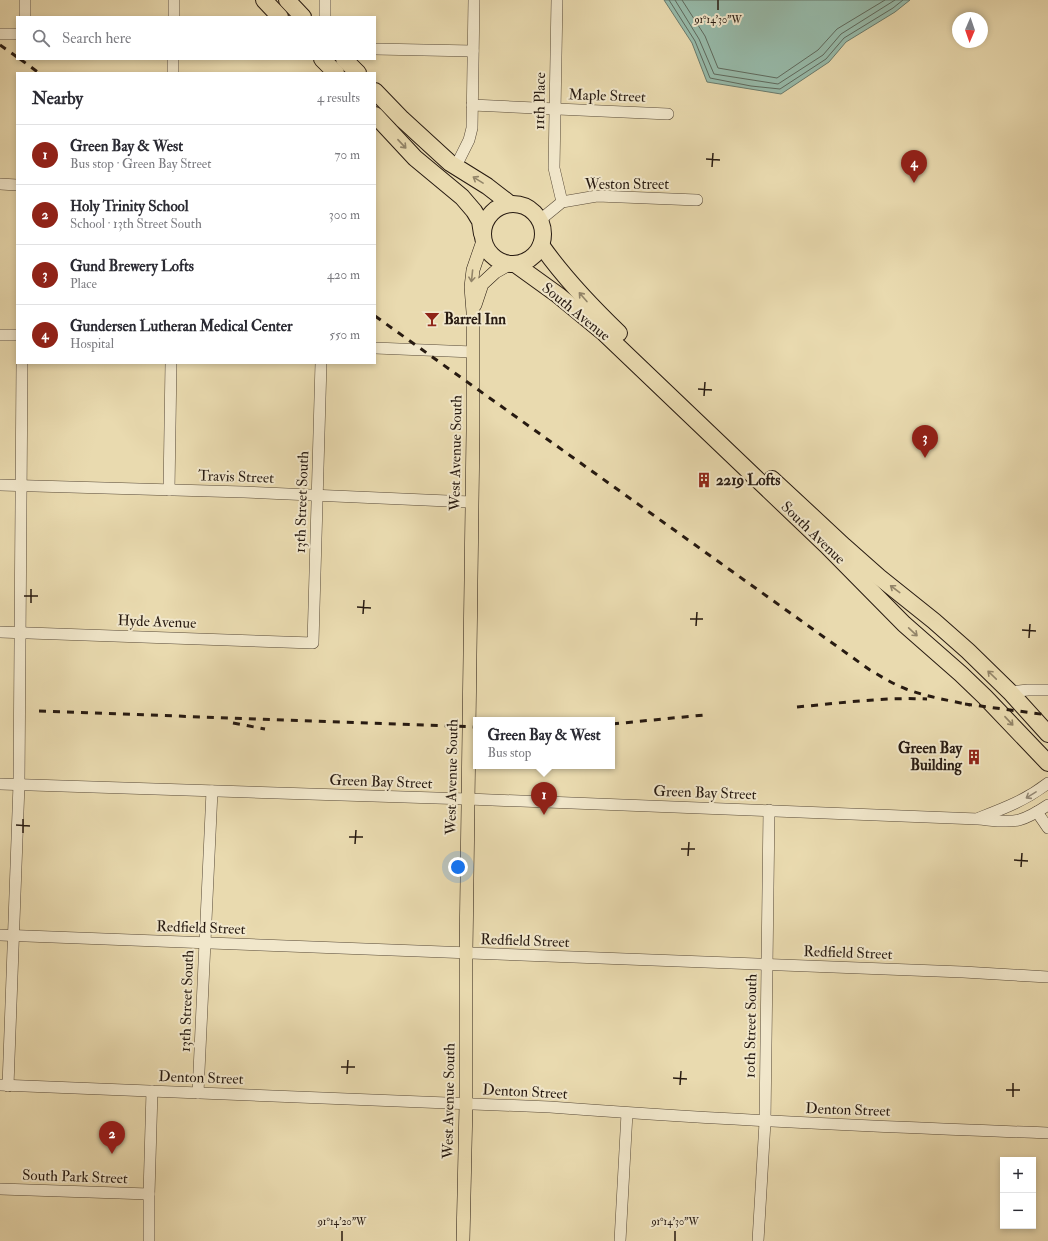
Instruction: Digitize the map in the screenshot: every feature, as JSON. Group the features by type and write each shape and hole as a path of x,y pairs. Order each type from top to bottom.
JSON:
{"highway":[{"path":"264,0 279,16"},
{"path":"287,0 302,16"},
{"path":"345,60 357,72"},
{"path":"376,92 402,119 450,163 487,186 509,203"},
{"name":"South Avenue","path":"376,116 415,158 466,202 474,211 480,221 488,252 498,260 512,264 558,295 603,332 826,545 904,624 985,697 1048,763"},
{"path":"483,237 483,228 488,216 500,206 509,203 523,205 530,209 540,220 543,235 541,245 528,260 512,264"},
{"name":"South Avenue","path":"541,245 591,306 844,546 879,577 934,621 968,652 1010,692 1048,734"}],"main road":[{"name":"West Avenue South","path":"463,1241 466,1104 466,954 473,352 473,312 471,287 473,270 483,237"},
{"name":"West Avenue South","path":"473,312 482,284 495,272 512,264"}],"street":[{"path":"25,0 25,16"},
{"path":"174,0 174,16"},
{"path":"324,0 325,16"},
{"path":"456,166 469,140 472,128 474,0"},
{"name":"11th Place","path":"557,0 554,168 562,202"},
{"path":"0,34 16,34"},
{"path":"376,48 473,51"},
{"path":"173,60 173,72"},
{"name":"Maple Street","path":"472,105 668,114"},
{"path":"0,184 16,185"},
{"name":"Weston Street","path":"540,220 562,202 596,196 698,200"},
{"path":"0,335 16,335"},
{"path":"376,348 473,352"},
{"path":"4,1086 13,936 19,784 22,364"},
{"path":"169,490 171,364"},
{"name":"13th Street South","path":"313,643 321,364"},
{"name":"Travis Street","path":"0,485 21,487 169,490 471,502"},
{"name":"Hyde Avenue","path":"0,632 313,643"},
{"path":"1010,692 1048,690"},
{"name":"Green Bay Street","path":"978,819 1029,797 1048,783"},
{"name":"Green Bay Street","path":"0,784 468,799 996,820 1020,820 1048,805"},
{"name":"13th Street South","path":"198,1093 212,791"},
{"name":"10th Street South","path":"758,1241 765,1122 769,810"},
{"path":"1037,812 1048,828"},
{"name":"Redfield Street","path":"0,935 962,972 1048,977"},
{"name":"Denton Street","path":"4,1086 466,1104 765,1122 1048,1133"},
{"path":"149,1241 152,1091"},
{"path":"620,1241 626,1114"},
{"name":"South Park Street","path":"0,1189 149,1194"}],"water":[{"path":"664,0 910,0 895,12 846,42 829,62 781,94 707,82 692,43"}],"railway":[{"path":"0,45 16,56"},
{"path":"21,60 38,72"},
{"path":"376,317 870,670 897,685 914,692 970,705"},
{"path":"797,707 846,702 927,699"},
{"path":"965,704 1048,715"},
{"path":"39,711 473,727"},
{"path":"615,724 704,715"},
{"path":"233,723 265,729"}],"place":[{"name":"Gundersen Lutheran Medical Center","path":"914,183"},
{"name":"Barrel Inn","path":"432,319"},
{"name":"Gund Brewery Lofts","path":"925,458"},
{"name":"2219 Lofts","path":"704,480"},
{"name":"Green Bay Building","path":"974,757"},
{"name":"Green Bay & West","path":"544,815"},
{"name":"Holy Trinity School","path":"112,1154"}]}
